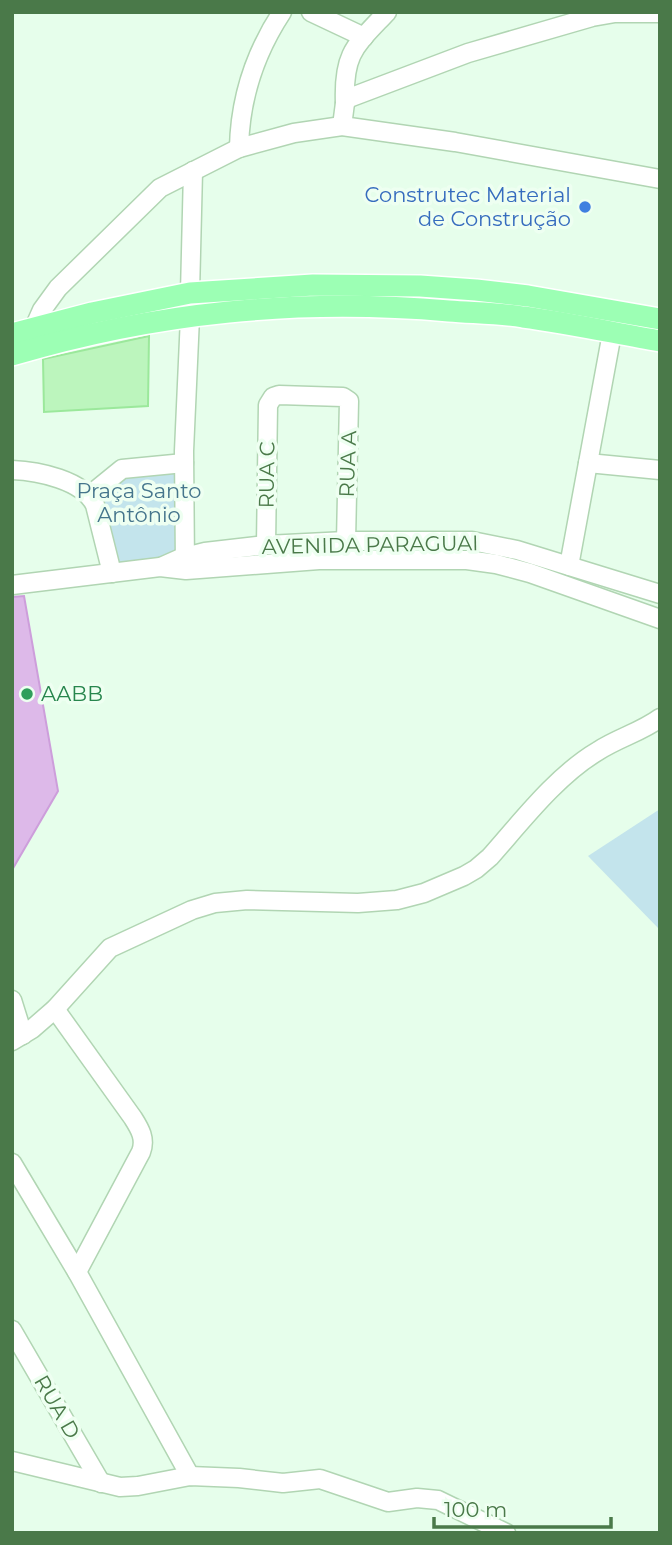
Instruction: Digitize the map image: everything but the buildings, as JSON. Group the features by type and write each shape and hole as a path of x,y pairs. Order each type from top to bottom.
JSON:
{"main road":[{"path":"12,355 130,326 190,317 256,298 382,285 528,296 660,319"},
{"path":"12,334 190,293 522,316 660,341"}],"street":[{"path":"239,148 244,105 256,59 264,40 282,12"},
{"path":"311,12 364,37"},
{"path":"342,126 346,67 354,48 387,12"},
{"path":"345,103 352,97 468,53 604,13 660,13"},
{"path":"34,328 48,300 160,188 239,148 293,133 342,126 455,142 660,179"},
{"path":"190,293 193,171"},
{"path":"185,563 184,463 190,317"},
{"path":"569,566 612,333"},
{"name":"RUA C","path":"266,545 268,405 276,396 338,397"},
{"name":"RUA A","path":"338,397 347,398 350,404 345,541"},
{"path":"90,495 122,469 184,463"},
{"path":"588,463 660,470"},
{"path":"12,470 44,474 90,495 112,573"},
{"name":"AVENIDA PARAGUAI","path":"185,563 230,548 266,545 345,541 472,541 517,550 660,594"},
{"name":"AVENIDA PARAGUAI","path":"12,585 185,563 481,561 530,573 660,619"},
{"path":"12,1000 18,1038 55,1009 110,948 140,932 215,903 247,900 376,903 424,893 464,876 482,865 577,766 598,750 660,718"},
{"path":"55,1009 133,1118 143,1141 139,1157 77,1272"},
{"path":"12,1163 77,1272 190,1476"},
{"name":"RUA D","path":"12,1330 102,1483"},
{"path":"12,1461 127,1487 190,1476 283,1483 314,1478 328,1480 388,1502 432,1499 444,1502 506,1533"}],"green space":[{"name":"Praça Santo Antônio","path":"126,458 182,464 182,556 114,572 91,487"},
{"path":"660,809 660,930 588,856"}],"shaded area":[{"name":"AABB","path":"24,596 58,791 12,870 12,597"}],"place":[{"name":"Construtec Material de Construção","path":"585,207"},
{"name":"AABB","path":"27,694"}]}
